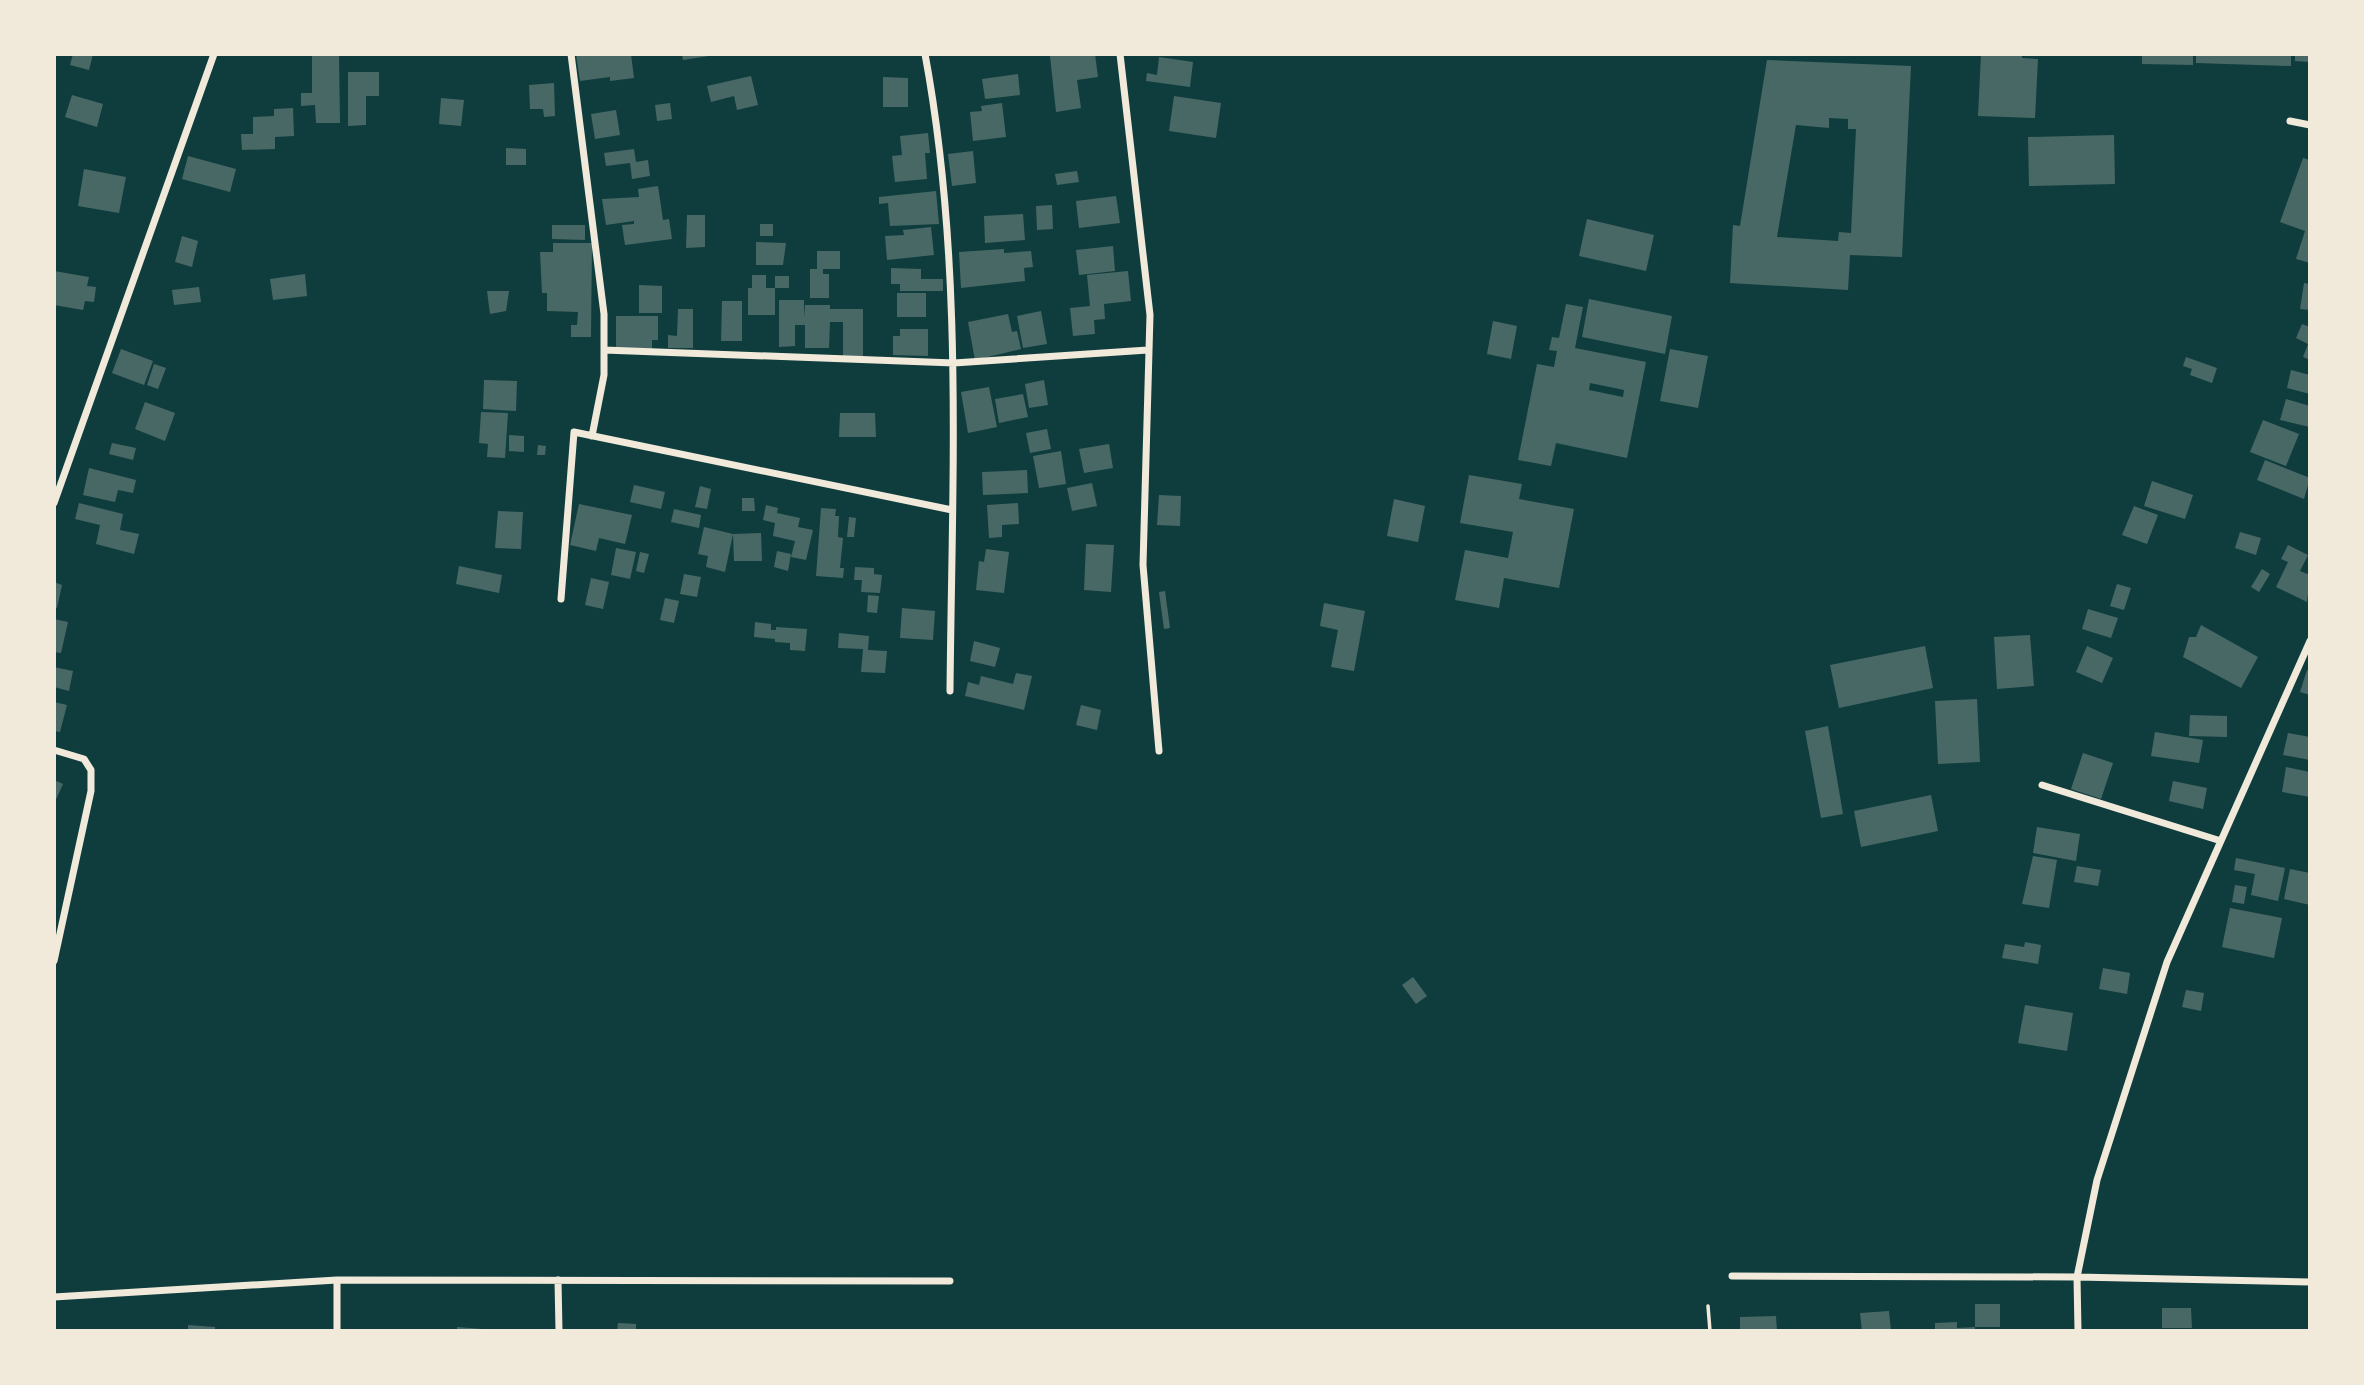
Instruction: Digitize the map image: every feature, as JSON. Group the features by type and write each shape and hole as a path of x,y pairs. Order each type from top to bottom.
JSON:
{"street":[{"path":"54,503 214,54"},
{"path":"571,54 604,314 604,375 592,436"},
{"path":"925,54 939,129 954,363 950,691"},
{"path":"1120,54 1150,314 1143,565 1159,751"},
{"path":"2290,121 2310,125"},
{"path":"604,350 954,363 1148,350"},
{"path":"561,598 574,432 952,510"},
{"path":"2078,1331 2077,1277 2098,1180 2167,962 2310,641"},
{"path":"54,750 84,759 91,770 91,791 54,961"},
{"path":"2042,785 2221,841"},
{"path":"1732,1276 2077,1277 2310,1282"},
{"path":"337,1280 337,1331"},
{"path":"54,1297 337,1280 950,1281"},
{"path":"558,1280 559,1331"}],"path":[{"path":"1708,1306 1710,1331"}],"building":[{"path":"73,54 93,54 89,70 70,65"},
{"path":"576,54 631,54 634,78 610,81 610,77 580,81"},
{"path":"682,54 709,54 709,56 683,60"},
{"path":"1095,54 1098,77 1077,80 1081,108 1056,112 1050,56"},
{"path":"1981,54 2022,54 2022,58 2038,59 2035,118 1978,116"},
{"path":"2142,54 2193,54 2193,65 2142,64"},
{"path":"2196,54 2291,54 2291,66 2196,63"},
{"path":"2295,54 2310,54 2310,62 2295,61"},
{"path":"312,55 339,55 340,123 316,123 315,105 301,106 301,93 312,93"},
{"path":"1159,57 1193,62 1190,87 1146,81 1147,73 1157,75"},
{"path":"1767,60 1911,66 1902,257 1850,255 1848,290 1730,283 1733,225 1740,226","holes":["1829,118 1848,119 1848,129 1856,129 1851,233 1839,232 1838,241 1777,237 1796,125 1829,128"]},
{"path":"348,72 379,72 379,96 366,96 366,125 348,126"},
{"path":"1018,74 1020,95 985,99 982,79"},
{"path":"751,76 758,105 737,110 734,96 711,102 707,86"},
{"path":"883,77 908,78 908,107 883,107"},
{"path":"554,83 555,116 544,117 543,109 530,109 529,85"},
{"path":"72,95 103,104 97,127 65,117"},
{"path":"1174,96 1221,103 1216,138 1169,131"},
{"path":"441,98 464,100 461,126 439,124"},
{"path":"670,103 672,119 657,121 655,105"},
{"path":"1002,103 1006,137 973,141 970,112 982,111 981,106"},
{"path":"293,108 294,136 275,137 275,149 242,150 241,134 253,134 253,117 274,116 274,109"},
{"path":"616,110 620,135 595,139 591,114"},
{"path":"928,133 930,153 925,153 927,179 895,182 892,156 902,155 900,136"},
{"path":"2114,135 2115,184 2029,186 2028,137"},
{"path":"506,148 526,149 526,165 506,165"},
{"path":"634,149 636,162 648,160 650,176 632,179 630,163 606,166 604,153"},
{"path":"973,151 976,183 952,186 948,154"},
{"path":"188,156 236,169 230,192 182,179"},
{"path":"2303,158 2310,160 2310,263 2296,259 2305,231 2280,222"},
{"path":"84,169 126,177 119,213 78,206"},
{"path":"1077,171 1079,182 1057,185 1055,174"},
{"path":"658,186 663,220 669,219 672,239 625,245 622,225 634,224 634,221 606,225 602,199 639,197 638,189"},
{"path":"936,191 939,224 890,226 888,203 879,204 879,197"},
{"path":"1116,196 1120,223 1079,228 1076,201"},
{"path":"1052,205 1053,229 1037,230 1036,206"},
{"path":"1023,214 1025,240 985,243 984,216"},
{"path":"687,215 705,215 705,247 686,248"},
{"path":"1587,219 1654,235 1646,271 1579,256"},
{"path":"760,224 773,224 773,236 760,236"},
{"path":"552,225 585,225 585,240 552,239"},
{"path":"931,227 934,255 887,260 885,236 904,235 903,230"},
{"path":"182,236 198,241 192,267 175,262"},
{"path":"756,242 786,243 783,265 756,265"},
{"path":"553,243 592,243 591,337 571,337 571,325 577,325 578,312 547,311 547,293 542,293 540,252 553,252"},
{"path":"1113,246 1115,271 1079,275 1076,250"},
{"path":"1004,249 1004,253 1031,251 1033,267 1024,268 1025,281 961,288 959,252"},
{"path":"817,251 840,251 840,269 823,269 823,274 829,274 829,298 810,298 810,269 817,269"},
{"path":"891,268 921,269 921,279 943,279 943,291 900,291 900,284 891,284"},
{"path":"54,271 89,277 87,286 96,287 94,302 85,301 83,310 54,305"},
{"path":"1128,271 1131,301 1104,304 1105,319 1094,320 1095,334 1073,336 1070,308 1090,306 1087,275"},
{"path":"305,274 307,296 273,300 270,279"},
{"path":"752,275 766,275 766,288 775,288 775,315 748,315 748,288 752,288"},
{"path":"775,276 789,276 789,288 775,288"},
{"path":"2304,283 2310,284 2310,310 2300,309"},
{"path":"639,285 662,286 662,313 639,313"},
{"path":"199,287 201,302 174,305 172,290"},
{"path":"487,291 509,291 506,311 490,314"},
{"path":"897,293 926,293 926,317 897,317"},
{"path":"1589,299 1672,316 1665,354 1582,337"},
{"path":"779,300 804,300 804,318 805,305 830,305 830,309 863,309 863,357 843,357 843,322 830,322 829,348 805,348 805,325 795,325 795,346 779,347"},
{"path":"722,301 742,301 742,341 721,341"},
{"path":"1566,304 1583,307 1575,348 1646,362 1627,458 1556,443 1551,466 1518,460 1537,364 1554,367 1557,351 1549,350 1552,337 1559,338","holes":["1590,383 1624,390 1623,397 1589,390"]},
{"path":"678,309 693,309 693,348 668,348 668,335 677,336"},
{"path":"1041,311 1047,344 1023,348 1017,316"},
{"path":"1008,314 1012,332 1017,331 1021,349 975,360 968,322"},
{"path":"616,316 658,316 658,340 652,340 652,349 616,349"},
{"path":"1493,321 1517,326 1511,359 1487,354"},
{"path":"2302,324 2310,327 2310,360 2303,357 2308,344 2296,338"},
{"path":"900,329 928,329 928,356 893,355 893,336 900,336"},
{"path":"121,349 153,361 144,385 112,373"},
{"path":"1670,349 1708,356 1698,408 1660,401"},
{"path":"2186,357 2217,368 2212,383 2190,375 2192,369 2183,366"},
{"path":"154,364 166,368 158,389 147,385"},
{"path":"2291,370 2310,375 2310,394 2287,388"},
{"path":"484,380 517,381 516,411 483,409"},
{"path":"1044,380 1048,405 1029,408 1025,384"},
{"path":"989,387 997,427 968,433 961,392"},
{"path":"1023,394 1028,417 999,423 995,399"},
{"path":"2286,399 2310,406 2310,427 2280,420"},
{"path":"145,402 175,413 165,441 135,429"},
{"path":"481,412 508,413 505,458 487,457 488,444 479,443"},
{"path":"840,413 875,413 876,437 839,437"},
{"path":"2263,420 2299,434 2286,466 2250,452"},
{"path":"1047,429 1051,449 1030,453 1026,433"},
{"path":"509,435 524,436 524,452 509,451"},
{"path":"112,443 136,448 133,460 109,454"},
{"path":"1109,444 1113,468 1084,473 1079,449"},
{"path":"538,445 546,446 545,455 537,455"},
{"path":"1061,451 1066,484 1039,488 1033,456"},
{"path":"2265,460 2310,478 2304,499 2257,480"},
{"path":"89,468 136,480 133,493 118,490 115,502 83,495"},
{"path":"1027,470 1028,493 983,495 982,472"},
{"path":"1469,475 1522,484 1519,499 1574,509 1559,588 1504,578 1499,608 1455,600 1465,550 1508,558 1513,532 1460,523"},
{"path":"2152,481 2193,495 2185,519 2144,506"},
{"path":"1092,483 1097,506 1072,511 1067,488"},
{"path":"634,485 665,492 661,509 630,502"},
{"path":"700,486 711,489 707,509 695,507"},
{"path":"1159,495 1181,496 1180,526 1157,525"},
{"path":"742,498 754,498 755,511 742,511"},
{"path":"1394,499 1425,506 1418,542 1387,536"},
{"path":"79,503 123,514 120,530 139,534 134,554 96,544 100,525 75,519"},
{"path":"1018,503 1019,524 1002,525 1002,537 989,538 987,505"},
{"path":"579,504 632,515 625,544 599,538 596,551 570,545"},
{"path":"766,505 778,508 777,513 800,518 798,527 813,530 806,560 791,557 795,541 773,536 775,523 763,520"},
{"path":"2134,506 2158,515 2147,544 2122,535"},
{"path":"821,508 836,509 835,516 839,516 838,537 843,538 840,568 844,568 843,578 816,576"},
{"path":"674,509 701,515 699,528 671,522"},
{"path":"498,511 523,512 521,549 495,548"},
{"path":"849,517 856,518 854,537 847,537"},
{"path":"704,527 733,534 725,572 706,567 708,556 698,554"},
{"path":"2240,532 2261,538 2256,555 2235,548"},
{"path":"761,533 762,561 734,561 733,534"},
{"path":"1086,544 1114,545 1111,592 1084,590"},
{"path":"2288,545 2308,555 2300,571 2310,575 2307,602 2276,587 2288,562 2281,559"},
{"path":"616,548 636,552 630,579 611,575"},
{"path":"986,549 1009,552 1004,593 976,590 979,561 984,562"},
{"path":"777,551 791,554 788,571 774,567"},
{"path":"640,552 649,554 644,573 636,571"},
{"path":"459,566 502,575 499,593 456,584"},
{"path":"855,567 874,568 874,574 882,575 880,593 861,592 862,580 854,580"},
{"path":"2262,569 2270,574 2259,592 2251,587"},
{"path":"684,574 701,577 697,597 680,594"},
{"path":"591,578 609,582 603,609 585,605"},
{"path":"54,582 62,585 57,608 54,607"},
{"path":"2117,584 2131,588 2124,610 2110,606"},
{"path":"1165,591 1170,628 1164,629 1159,592"},
{"path":"868,595 879,596 877,613 867,612"},
{"path":"665,598 679,601 674,623 660,620"},
{"path":"1324,603 1365,611 1354,671 1331,667 1338,630 1320,626"},
{"path":"902,608 935,611 933,640 900,638"},
{"path":"2088,609 2118,618 2111,638 2082,629"},
{"path":"54,619 68,622 61,653 54,652"},
{"path":"755,622 771,624 771,630 776,630 776,627 807,629 805,651 790,650 790,643 754,637"},
{"path":"2201,625 2258,657 2241,688 2183,657 2189,637 2196,637"},
{"path":"839,633 869,636 868,650 887,651 885,673 861,672 863,649 838,648"},
{"path":"2030,635 2034,686 1997,689 1994,637"},
{"path":"974,641 1000,648 995,667 970,661"},
{"path":"1925,646 1933,688 1839,708 1830,665"},
{"path":"2087,646 2113,658 2102,683 2076,672"},
{"path":"54,667 73,671 69,691 54,687"},
{"path":"2307,670 2310,671 2310,695 2300,692"},
{"path":"1016,673 1032,676 1024,710 965,696 968,682 979,685 981,676 1013,684"},
{"path":"1977,699 1980,762 1938,764 1935,701"},
{"path":"54,702 67,705 60,732 54,731"},
{"path":"1081,705 1101,710 1097,730 1076,725"},
{"path":"2190,715 2227,716 2227,737 2189,736"},
{"path":"1828,726 1843,814 1821,818 1805,731"},
{"path":"2155,732 2203,740 2199,763 2151,756"},
{"path":"2288,733 2310,737 2310,760 2283,755"},
{"path":"2083,753 2113,763 2101,799 2071,789"},
{"path":"2286,767 2310,772 2310,797 2282,792"},
{"path":"54,780 63,784 54,804"},
{"path":"2173,781 2207,788 2203,809 2169,801"},
{"path":"1931,795 1938,831 1861,847 1854,811"},
{"path":"2037,827 2080,834 2076,861 2033,853"},
{"path":"2033,856 2057,860 2049,908 2022,904"},
{"path":"2236,858 2285,868 2278,901 2251,895 2255,874 2234,870"},
{"path":"2077,866 2101,870 2098,886 2074,882"},
{"path":"2290,869 2310,873 2310,905 2284,899"},
{"path":"2235,885 2247,887 2244,904 2232,902"},
{"path":"2230,908 2282,918 2274,958 2222,947"},
{"path":"2025,942 2041,945 2038,964 2002,958 2005,944 2024,947"},
{"path":"2103,968 2130,973 2127,994 2099,989"},
{"path":"1413,977 1427,996 1416,1004 1402,985"},
{"path":"2186,990 2204,993 2201,1011 2182,1007"},
{"path":"2025,1005 2073,1013 2067,1051 2018,1043"},
{"path":"1975,1304 2000,1304 2000,1327 1975,1327"},
{"path":"2162,1308 2191,1308 2192,1328 2162,1328"},
{"path":"1889,1311 1891,1331 1862,1331 1860,1313"},
{"path":"1776,1316 1777,1331 1740,1331 1740,1317"},
{"path":"1957,1322 1957,1328 1975,1327 1975,1331 1935,1331 1935,1323"},
{"path":"618,1323 636,1324 636,1331 617,1331"},
{"path":"188,1325 215,1327 215,1331 188,1331"},
{"path":"457,1327 482,1329 482,1331 457,1331"}]}
